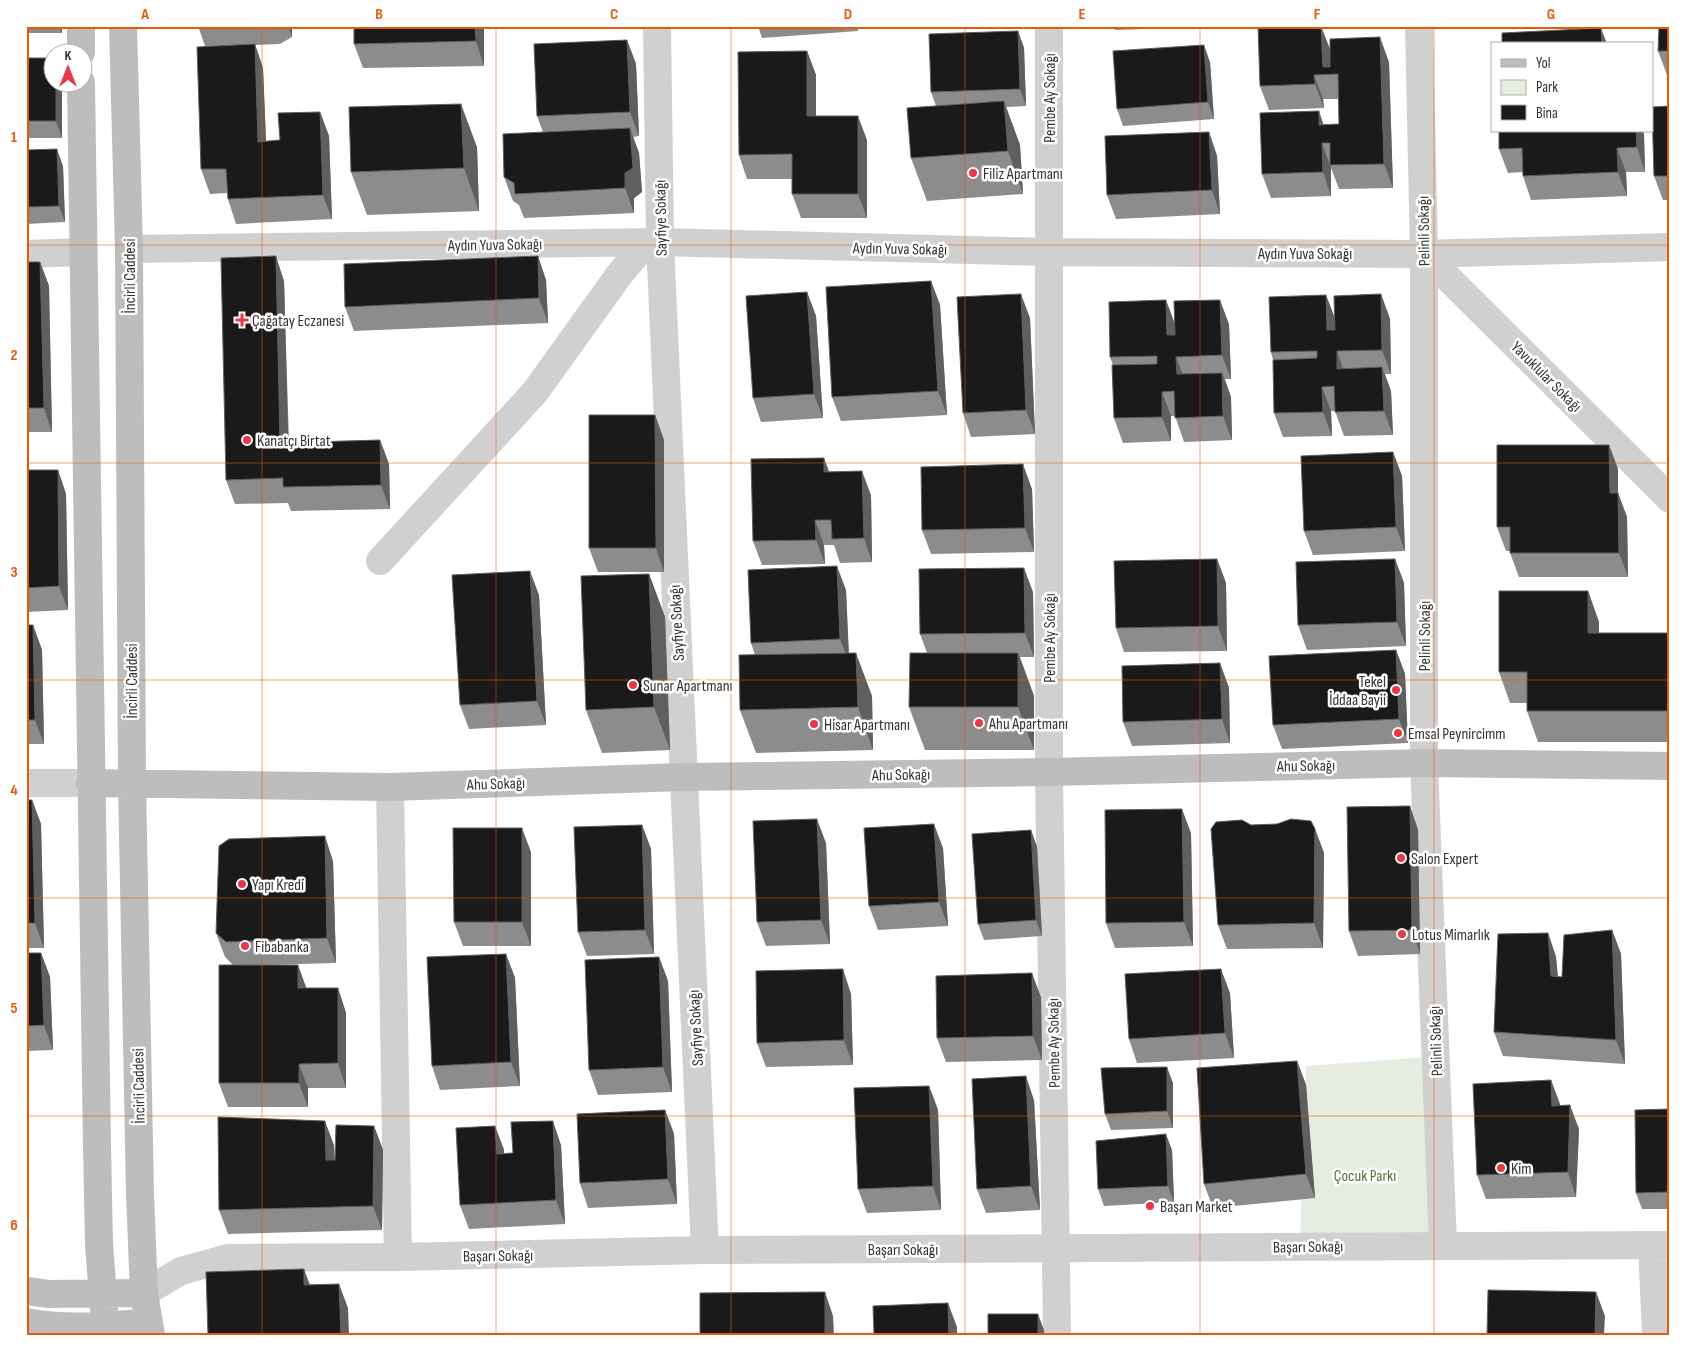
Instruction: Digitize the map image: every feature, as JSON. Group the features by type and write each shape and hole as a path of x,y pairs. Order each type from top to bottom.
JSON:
{"main road":[{"path":"81,26 81,42"},
{"name":"İncirli Caddesi","path":"122,26 129,249 132,784 144,1293 149,1328"},
{"path":"81,92 96,1136 105,1330"},
{"name":"Ahu Sokağı","path":"90,783 390,787 683,777 1049,772 1424,762 1670,766"},
{"path":"26,1292 49,1294 144,1293"},
{"path":"26,1322 48,1326 105,1330 149,1328"}],"street":[{"name":"Sayfiye Sokağı","path":"657,26 653,242 683,777 705,1250"},
{"name":"Pembe Ay Sokağı","path":"1048,26 1050,252 1049,772 1056,1335"},
{"name":"Pelinli Sokağı","path":"1418,26 1424,254 1424,762 1443,1245"},
{"name":"Aydın Yuva Sokağı","path":"129,249 653,242 1050,252 1424,254 1670,247"},
{"path":"380,561 535,392 619,275 653,242"},
{"path":"26,254 83,252"},
{"name":"Yavuklular Sokağı","path":"1424,254 1670,499"},
{"path":"26,783 90,783"},
{"path":"390,787 398,1257"},
{"path":"1656,1335 1661,1245"},
{"name":"Başarı Sokağı","path":"144,1293 181,1271 228,1258 398,1257 705,1250 1661,1245"}],"green space":[{"name":"Çocuk Parkı","path":"1427,1057 1430,1236 1300,1240 1306,1066"}],"building":[{"path":"354,26 475,26 476,41 354,44"},
{"path":"1258,26 1321,26 1323,67 1330,67 1330,39 1380,37 1384,164 1330,165 1330,143 1322,143 1323,172 1262,174 1260,113 1319,111 1319,125 1339,124 1338,74 1314,75 1315,84 1260,86"},
{"path":"1659,26 1670,26 1670,51 1658,51"},
{"path":"1601,28 1602,42 1502,42 1502,33"},
{"path":"1018,31 1020,89 931,92 929,34"},
{"path":"627,40 630,112 537,116 534,44"},
{"path":"255,44 258,142 280,140 278,113 320,112 323,195 228,199 226,169 201,169 197,47"},
{"path":"1204,45 1208,102 1117,109 1113,51"},
{"path":"807,51 807,116 858,116 858,194 792,194 792,154 739,155 738,52"},
{"path":"26,58 42,58 42,92 56,92 56,121 26,121"},
{"path":"1004,101 1008,151 911,158 907,108"},
{"path":"461,104 464,168 351,172 349,107"},
{"path":"1670,106 1670,176 1654,176 1654,107"},
{"path":"630,128 633,168 625,173 625,188 515,194 514,183 504,177 503,134"},
{"path":"1209,132 1212,190 1107,195 1105,136"},
{"path":"1499,132 1636,132 1637,147 1617,148 1618,172 1523,176 1522,148 1499,149"},
{"path":"57,149 59,206 26,207 26,150"},
{"path":"276,256 280,443 380,440 381,485 283,487 283,478 226,480 221,258"},
{"path":"538,256 539,298 345,307 344,264"},
{"path":"26,262 40,262 44,408 26,408"},
{"path":"931,281 938,391 832,397 826,287"},
{"path":"807,292 814,394 753,398 746,296"},
{"path":"1021,294 1026,410 963,413 957,297"},
{"path":"1381,294 1382,350 1337,351 1337,369 1382,367 1384,411 1335,412 1334,386 1322,387 1323,412 1274,413 1273,360 1317,358 1317,351 1271,352 1269,297 1326,295 1327,330 1335,330 1334,296"},
{"path":"1166,300 1167,335 1175,335 1174,301 1220,300 1222,355 1176,357 1177,374 1222,373 1223,416 1175,418 1174,391 1162,392 1162,417 1114,418 1112,365 1157,364 1157,356 1110,357 1109,302"},
{"path":"589,415 655,415 656,548 589,548"},
{"path":"1497,445 1609,445 1610,493 1618,493 1619,553 1510,553 1510,527 1497,527"},
{"path":"1393,452 1396,527 1304,531 1301,456"},
{"path":"824,458 824,472 862,471 864,538 832,539 831,520 815,520 816,540 753,541 751,459"},
{"path":"1023,464 1025,528 922,530 921,467"},
{"path":"26,470 58,470 59,586 26,588"},
{"path":"1217,559 1218,626 1116,628 1114,561"},
{"path":"1395,559 1397,622 1298,625 1296,562"},
{"path":"837,566 840,639 751,643 748,570"},
{"path":"1024,568 1025,633 920,634 919,569"},
{"path":"530,571 537,701 460,705 452,575"},
{"path":"649,574 654,707 586,710 581,576"},
{"path":"1499,591 1588,591 1588,633 1670,633 1670,711 1527,711 1527,672 1499,672"},
{"path":"26,625 33,625 35,720 26,720"},
{"path":"1396,650 1399,719 1273,725 1269,656"},
{"path":"856,653 858,707 740,710 739,655"},
{"path":"910,653 1018,653 1018,707 909,707"},
{"path":"1220,663 1222,719 1123,722 1122,666"},
{"path":"26,800 32,800 35,923 26,923"},
{"path":"1410,806 1412,930 1349,931 1347,807"},
{"path":"1182,809 1184,922 1106,923 1105,810"},
{"path":"817,819 821,920 757,922 753,821"},
{"path":"1291,819 1311,821 1315,829 1314,923 1218,925 1211,829 1216,822 1242,820 1251,825 1277,824"},
{"path":"934,824 939,902 869,906 864,828"},
{"path":"642,825 645,930 578,932 574,827"},
{"path":"453,828 522,828 522,922 454,922"},
{"path":"1031,830 1036,920 978,924 972,834"},
{"path":"325,836 327,938 226,942 216,933 219,846 229,839"},
{"path":"1612,930 1616,1040 1494,1032 1498,934 1548,933 1551,976 1562,977 1564,935"},
{"path":"26,953 41,953 44,1025 26,1026"},
{"path":"506,954 511,1062 432,1066 427,957"},
{"path":"659,957 663,1067 589,1070 585,960"},
{"path":"219,965 298,965 298,988 338,988 338,1063 299,1064 299,1083 219,1083"},
{"path":"843,969 844,1040 757,1043 756,971"},
{"path":"1221,969 1225,1033 1129,1039 1125,974"},
{"path":"1032,973 1033,1036 937,1038 936,976"},
{"path":"1297,1061 1306,1174 1204,1184 1197,1068"},
{"path":"1167,1067 1167,1111 1105,1114 1101,1068"},
{"path":"1026,1076 1031,1186 977,1189 972,1079"},
{"path":"1551,1080 1552,1106 1570,1105 1568,1172 1477,1175 1473,1084"},
{"path":"929,1086 933,1186 858,1189 854,1088"},
{"path":"1670,1109 1670,1192 1636,1193 1635,1110"},
{"path":"665,1110 668,1179 580,1183 577,1114"},
{"path":"218,1117 325,1121 326,1160 335,1160 336,1125 374,1126 373,1206 219,1210"},
{"path":"553,1121 556,1200 460,1205 456,1128 495,1126 497,1154 513,1153 511,1122"},
{"path":"1166,1134 1168,1186 1098,1189 1096,1141"},
{"path":"304,1269 304,1285 339,1284 341,1335 208,1335 206,1272"},
{"path":"1488,1290 1596,1292 1595,1335 1487,1335"},
{"path":"825,1292 825,1335 700,1335 700,1293"},
{"path":"948,1303 949,1335 874,1335 873,1306"},
{"path":"988,1314 1038,1314 1038,1335 988,1335"}],"place":[{"name":"Filiz Apartmanı","path":"973,173"},
{"name":"Çağatay Eczanesi","path":"242,320"},
{"name":"Kanatçı Birtat","path":"247,440"},
{"name":"Sunar Apartmanı","path":"633,685"},
{"name":"Tekel İddaa Bayii","path":"1396,690"},
{"name":"Ahu Apartmanı","path":"979,723"},
{"name":"Hisar Apartmanı","path":"814,724"},
{"name":"Emsal Peynircimm","path":"1398,733"},
{"name":"Salon Expert","path":"1401,858"},
{"name":"Yapı Kredi","path":"242,884"},
{"name":"Lotus Mimarlık","path":"1402,934"},
{"name":"Fibabanka","path":"245,946"},
{"name":"Kim","path":"1501,1168"},
{"name":"Başarı Market","path":"1150,1206"}]}
